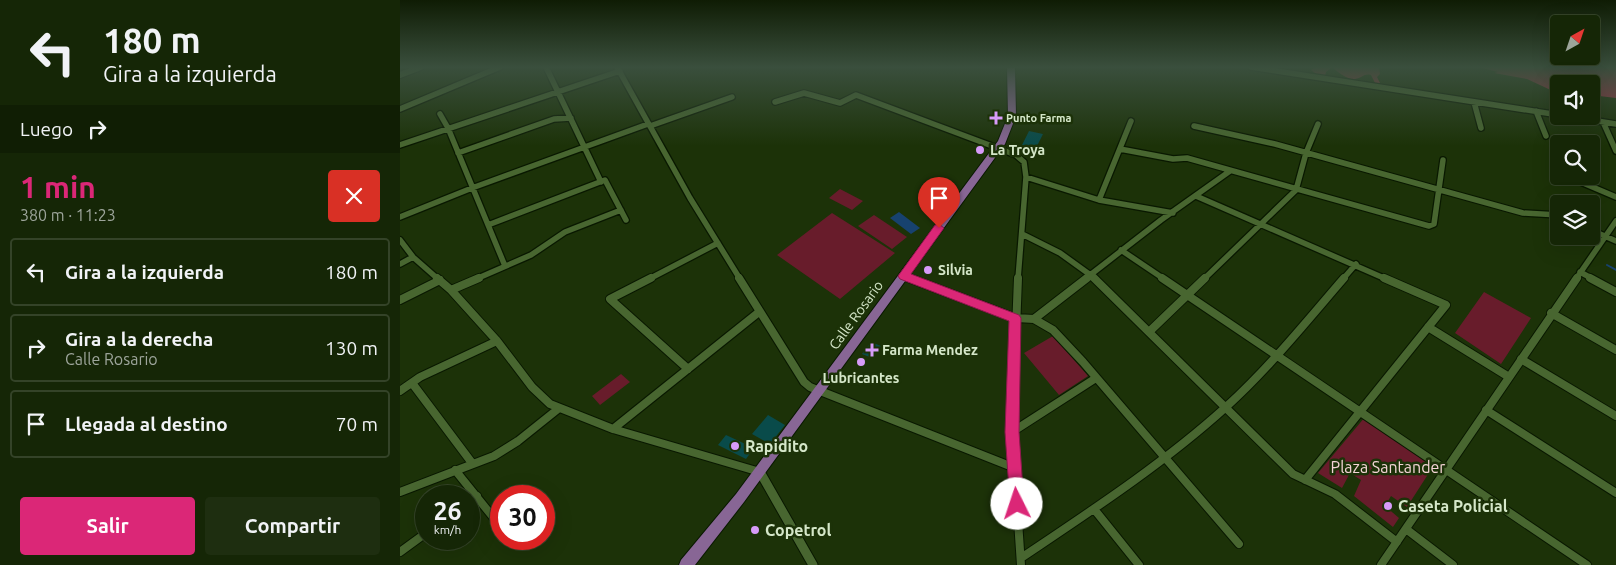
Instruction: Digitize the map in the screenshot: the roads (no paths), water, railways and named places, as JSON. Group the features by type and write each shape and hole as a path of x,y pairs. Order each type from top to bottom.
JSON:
{"main road":[{"name":"Calle Rosario","path":"686,565 760,472 998,148 1011,120 1011,93"}],"street":[{"path":"400,109 437,93"},
{"path":"400,145 552,93"},
{"path":"560,93 601,182"},
{"path":"631,93 759,312 804,382 1015,468"},
{"path":"775,102 803,93"},
{"path":"805,93 840,103 856,95 998,148 1021,158 1024,162 1026,178 1015,318 1012,432 1021,561"},
{"path":"1419,93 1550,113"},
{"path":"400,217 472,188 732,97"},
{"path":"1474,102 1481,128"},
{"path":"554,119 566,107"},
{"path":"1536,111 1546,136"},
{"path":"440,114 448,128 505,266"},
{"path":"458,152 554,119 571,118"},
{"path":"1099,200 1131,121"},
{"path":"1600,121 1616,124"},
{"path":"1603,122 1616,152"},
{"path":"1151,330 1296,190 1306,153 1318,124"},
{"path":"1194,126 1249,137 1523,213 1550,214"},
{"path":"1120,149 1173,159 1187,158 1296,190 1432,226 1443,160"},
{"path":"1034,319 1162,219 1230,171"},
{"path":"1026,178 1099,200 1173,213"},
{"path":"488,225 606,180 626,220"},
{"path":"1587,185 1616,198"},
{"path":"1196,196 1356,264 1446,305 1305,480"},
{"path":"451,290 539,250 566,232 621,210"},
{"path":"1156,211 1161,213 1162,219"},
{"path":"1381,565 1522,359 1551,313 1616,221"},
{"path":"1022,234 1039,241 1090,274 1151,330 1287,469 1341,498 1397,542"},
{"path":"1600,234 1616,241"},
{"path":"400,240 413,257 451,290 497,341 532,387 558,409 613,429 760,472 786,521 813,565"},
{"path":"688,369 610,299 718,243"},
{"path":"1121,250 1447,468 1587,565"},
{"path":"400,264 413,257"},
{"path":"1021,561 1163,458 1226,407 1277,354 1356,264"},
{"path":"1580,272 1616,292"},
{"path":"904,276 1015,318 1034,319 1053,330 1239,544"},
{"path":"400,300 440,280"},
{"path":"613,429 759,312"},
{"path":"1551,313 1616,350"},
{"path":"1428,327 1509,377"},
{"path":"400,392 412,382 497,341"},
{"path":"1522,359 1616,416"},
{"path":"1012,432 1096,378"},
{"path":"412,382 472,463"},
{"path":"400,492 494,456 518,442 558,409"},
{"path":"1486,410 1616,493"},
{"path":"455,470 468,485"},
{"path":"480,500 490,513"},
{"path":"1094,509 1139,565"},
{"path":"1406,528 1453,565"},
{"path":"400,552 415,541"}],"water":[{"path":"899,212 920,228 911,234 890,218"}],"waterway":[{"path":"1607,265 1616,270"}],"place":[{"name":"Punto Farma","path":"996,118"},
{"name":"La Troya","path":"980,150"},
{"name":"Silvia","path":"928,270"},
{"name":"Farma Mendez","path":"872,350"},
{"name":"Lubricantes","path":"861,362"},
{"name":"Rapidito","path":"735,446"},
{"name":"Caseta Policial","path":"1388,506"},
{"name":"Copetrol","path":"755,530"}],"park label":[{"name":"Plaza Santander","path":"1388,467"}]}
